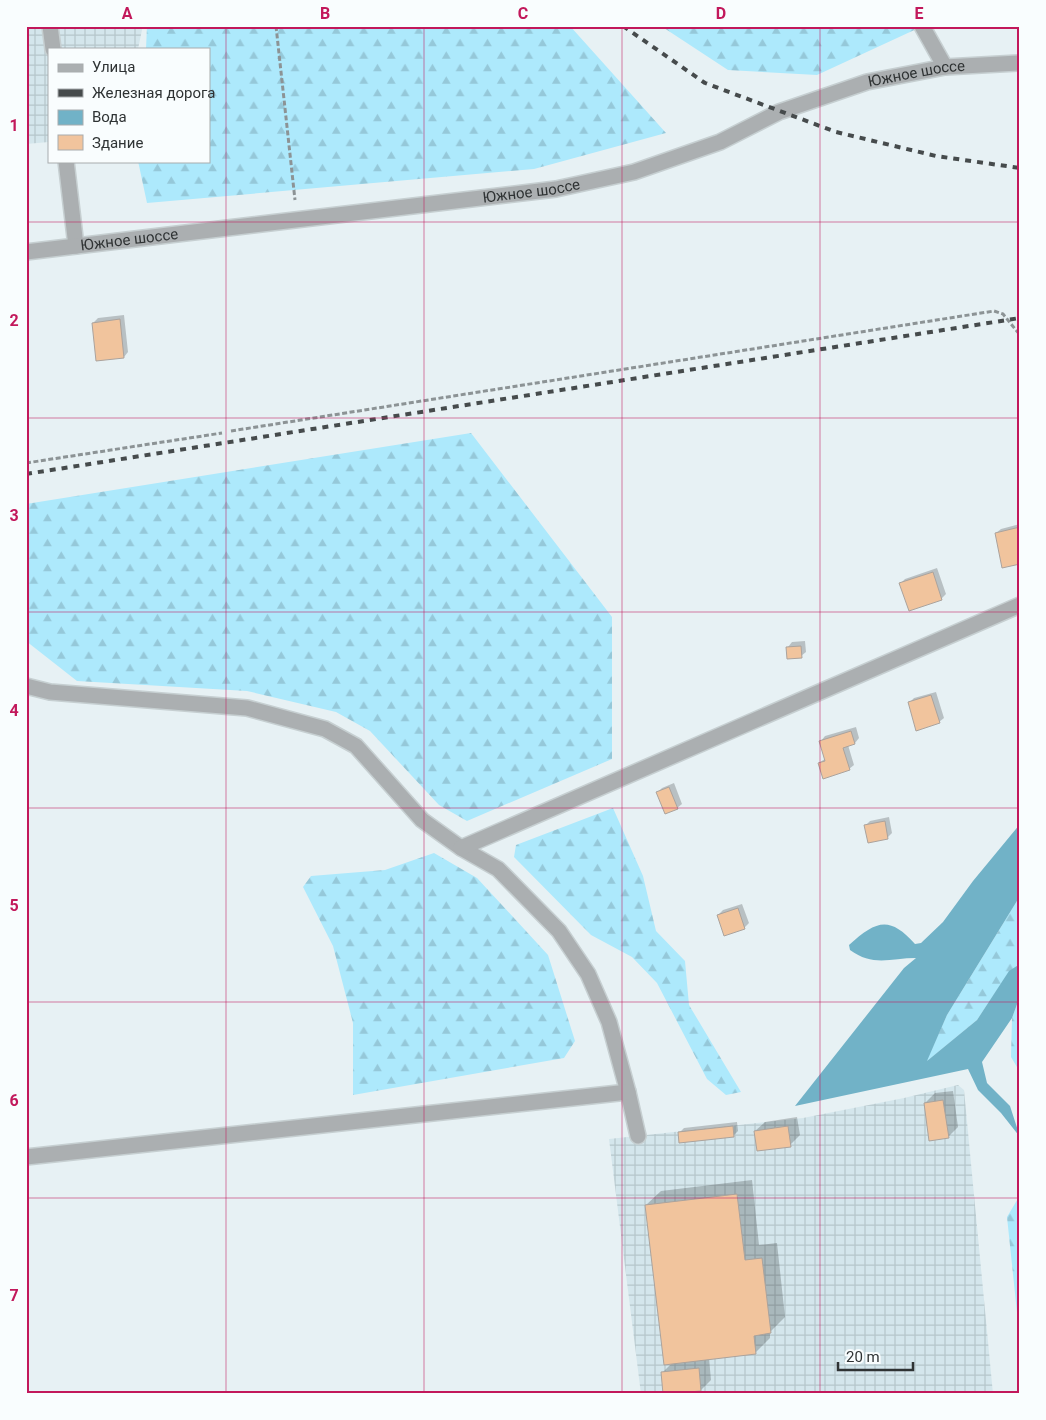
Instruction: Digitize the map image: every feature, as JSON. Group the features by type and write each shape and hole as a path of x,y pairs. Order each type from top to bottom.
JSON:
{"street":[{"path":"50,26 52,48"},
{"path":"922,26 945,67"},
{"name":"Южное шоссе","path":"26,252 556,190 634,172 720,142 779,112 868,82 945,67 1020,63"},
{"path":"66,162 76,246"},
{"path":"461,848 1020,606"},
{"path":"26,686 50,692 247,708 325,729 356,746 422,820 461,848 498,869 559,932 588,974 609,1022 638,1136"},
{"path":"26,1157 628,1092"}],"path":[{"path":"276,26 298,220"},
{"path":"230,432 994,311 1003,314 1020,335"},
{"path":"26,463 222,433"}],"shaded area":[{"path":"26,26 142,26 138,48 48,48 48,142 26,144"},
{"path":"958,1085 964,1090 993,1394 641,1394 609,1139 803,1118"}],"green space":[{"path":"147,26 570,26 666,133 534,169 147,203 138,162 210,162 210,48 146,48"},
{"path":"661,26 923,26 817,75 728,70"},
{"path":"471,433 612,617 612,759 467,821 439,805 370,731 336,712 247,691 77,681 26,641 26,504"},
{"path":"613,808 643,876 656,931 685,961 689,1005 741,1092 726,1095 707,1079 657,983 632,957 591,935 514,857 516,845"},
{"path":"434,853 477,878 548,955 575,1041 564,1058 353,1095 353,1023 333,946 303,887 311,876 385,870"},
{"path":"1020,896 1020,964 1009,972 977,1020 926,1062 947,1015"},
{"path":"1020,996 1020,1072 1011,1057 1012,1018"},
{"path":"1020,1195 1020,1341 1007,1217"}],"water":[{"path":"1020,824 1020,896 947,1015 927,1061 977,1020 1009,971 1020,964 1020,996 1012,1018 982,1062 987,1083 1010,1106 1020,1137 1001,1113 978,1090 968,1069 795,1106 904,968 916,958 874,960 858,955 850,950 849,945 875,926 882,925 890,925 898,929 915,944 921,943 943,922 973,881"}],"building":[{"path":"120,319 124,358 96,361 92,323"},
{"path":"1020,527 1020,564 1002,568 995,533"},
{"path":"933,572 942,600 909,611 899,583"},
{"path":"801,646 802,658 787,659 786,647"},
{"path":"931,695 940,723 916,731 908,702"},
{"path":"851,731 855,744 843,748 850,770 823,779 818,763 825,761 819,741"},
{"path":"669,787 678,809 665,814 656,792"},
{"path":"885,821 888,839 868,843 864,825"},
{"path":"738,908 745,929 724,936 717,915"},
{"path":"943,1100 949,1138 929,1141 924,1103"},
{"path":"733,1126 734,1137 679,1143 678,1132"},
{"path":"788,1126 791,1147 757,1151 754,1131"},
{"path":"737,1194 745,1260 762,1258 771,1333 754,1336 756,1354 664,1365 645,1205"},
{"path":"699,1368 701,1391 663,1394 661,1372"}],"railway":[{"path":"623,26 705,83 836,132 936,156 1020,168"},
{"path":"26,474 1020,318"}]}
